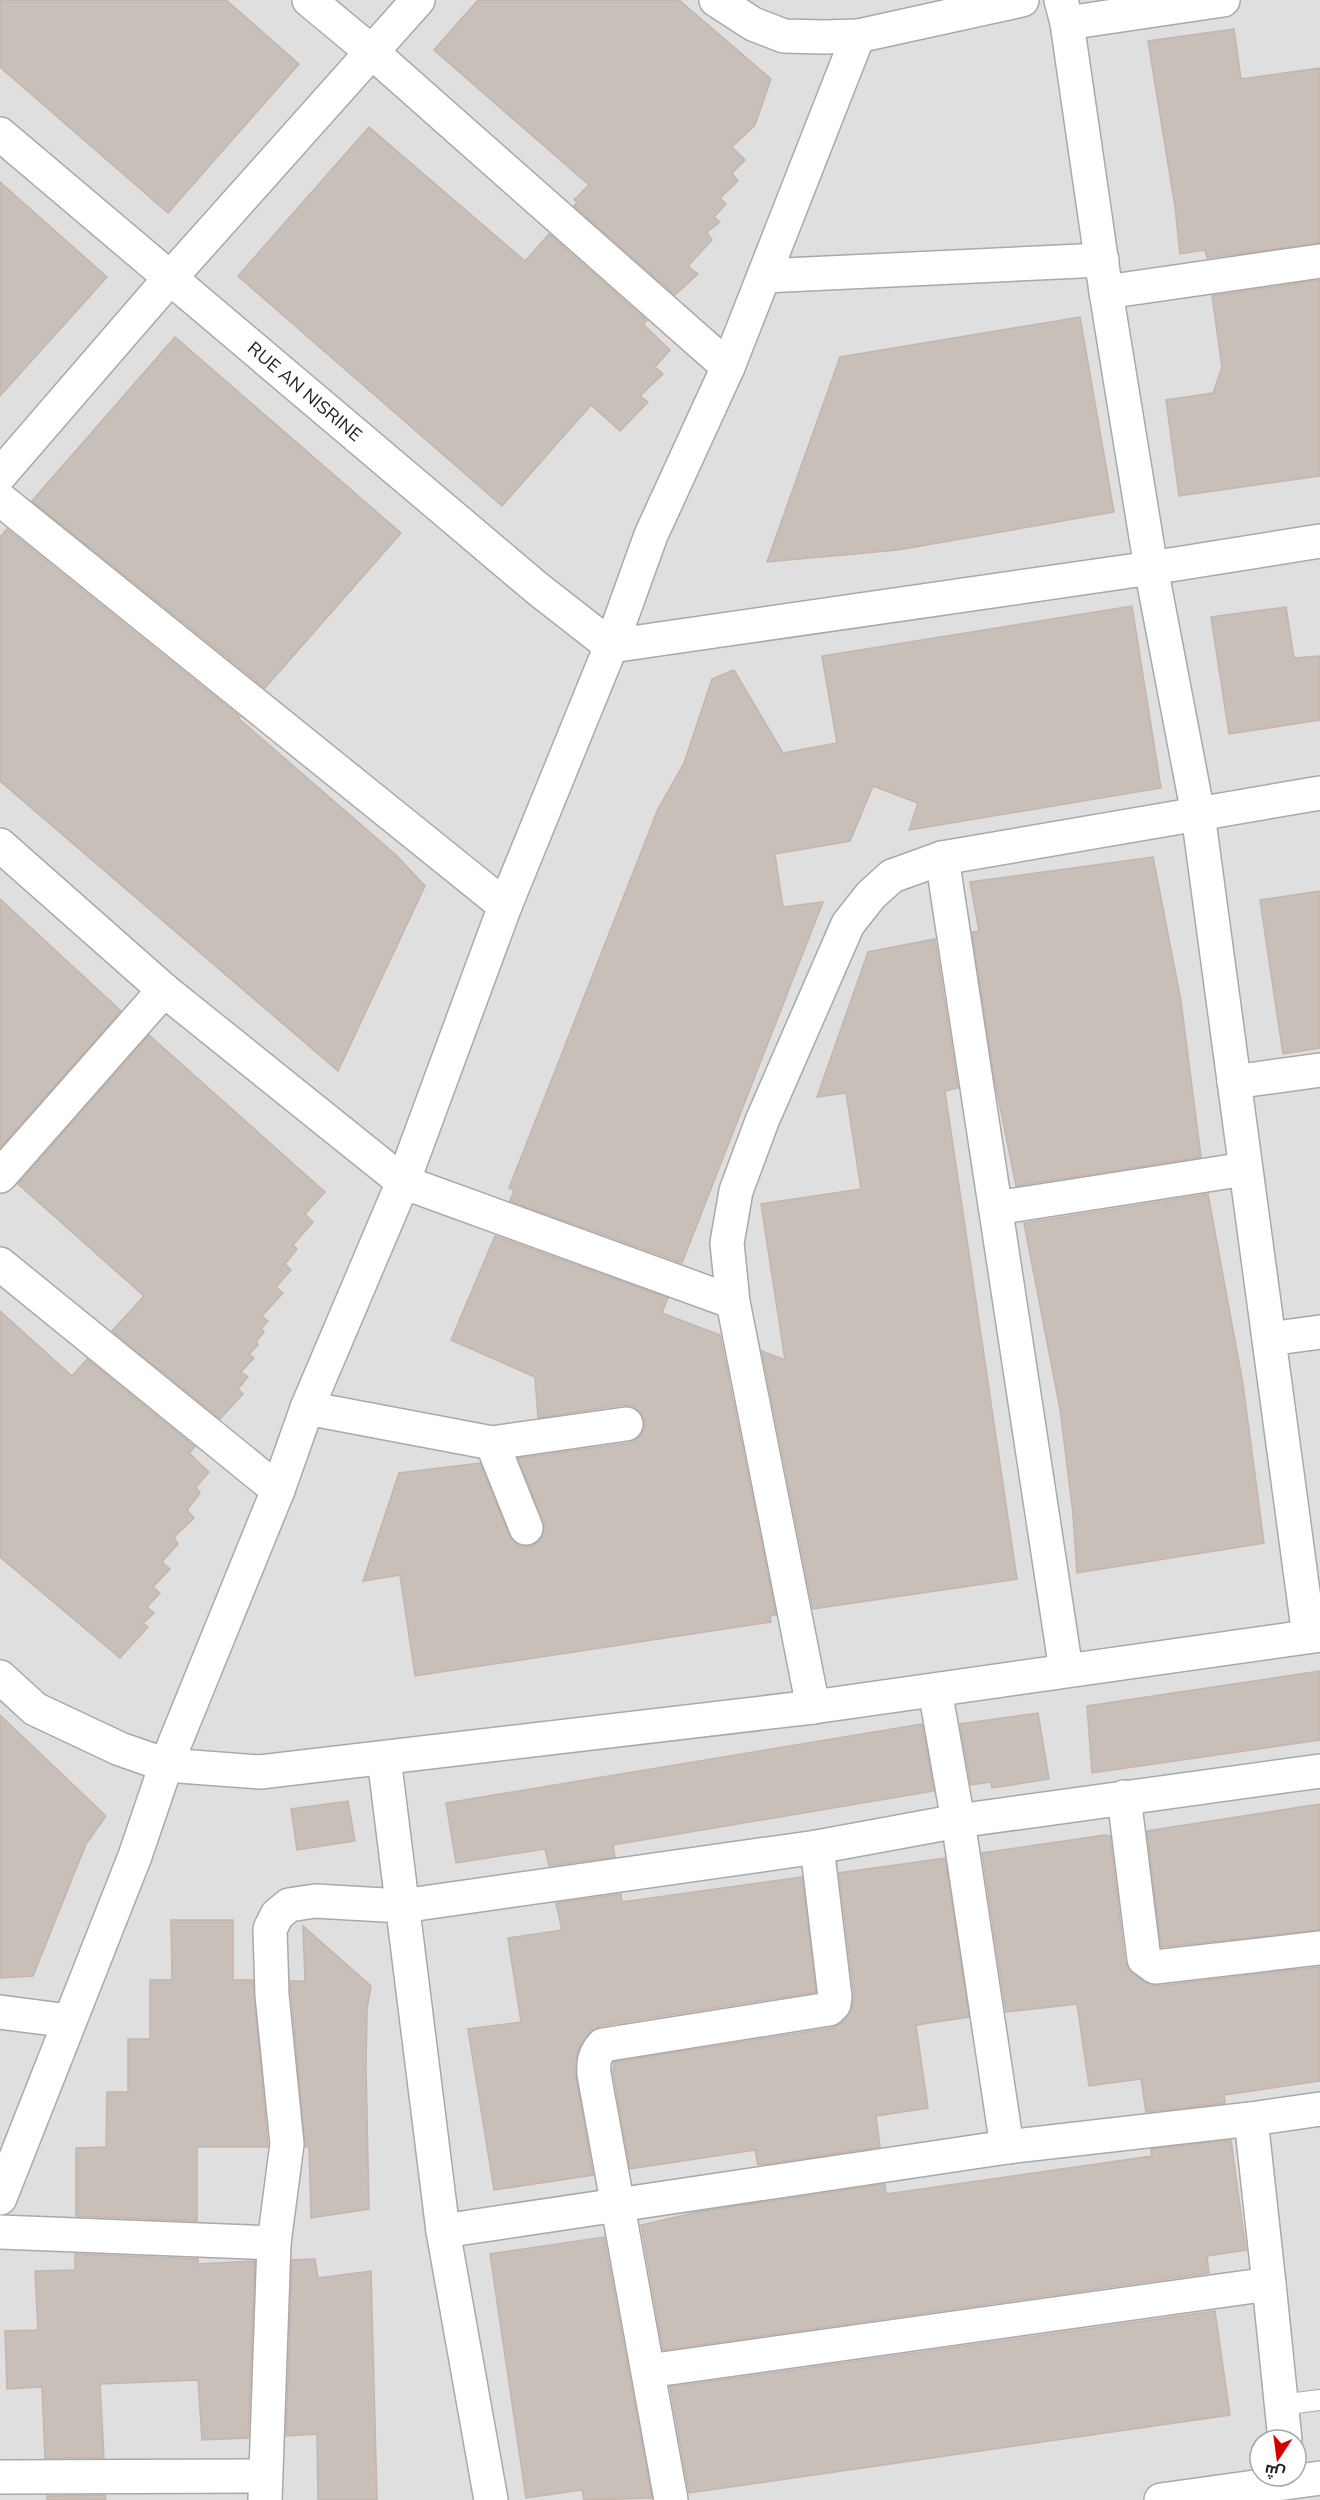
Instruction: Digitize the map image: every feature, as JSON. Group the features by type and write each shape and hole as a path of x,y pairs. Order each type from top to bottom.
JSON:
{"street":[{"path":"309,0 373,53 728,367"},
{"path":"0,475 171,277 418,0"},
{"path":"716,0 753,24 784,36 858,36 1022,0"},
{"path":"0,1677 35,1709 120,1749 166,1765 260,1772 813,1707 1315,1635 1269,1339 1198,814 1151,568 1106,292 1064,11 1223,0"},
{"path":"0,2198 8,2158 69,2021 135,1856 166,1765 278,1490 307,1408 404,1182 505,906 611,646 651,535 728,367 858,36"},
{"name":"RUE AN NISRINE","path":"0,134 538,590 611,646"},
{"path":"764,276 1102,260"},
{"path":"1106,292 1320,261"},
{"path":"0,499 505,906"},
{"path":"611,646 1151,568 1320,541"},
{"path":"813,1707 733,1302 727,1244 736,1191 762,1121 848,924 871,895 892,876 942,858 1320,793"},
{"path":"0,845 164,990 404,1182 733,1302"},
{"path":"942,858 1066,1670"},
{"path":"0,1176 164,990"},
{"path":"1234,1082 1320,1070"},
{"path":"996,1208 1245,1169"},
{"path":"0,1264 278,1490"},
{"path":"1269,1339 1320,1332"},
{"path":"307,1408 492,1443 626,1424"},
{"path":"492,1443 526,1528"},
{"path":"935,1690 958,1821 1007,2146"},
{"path":"0,1712 35,1709"},
{"path":"384,1758 443,2231 490,2500"},
{"path":"0,2478 265,2488 274,2243 287,2144 272,1995 270,1929 277,1915 289,1905 315,1901 402,1906 818,1847 958,1821 1320,1771"},
{"path":"1124,1797 1144,1959 1149,1964 1155,1967 1320,1948"},
{"path":"671,2500 620,2205 594,2074 594,2058 603,2045 829,2009 834,2004 835,1997 818,1847"},
{"path":"0,2012 69,2021"},
{"path":"443,2231 1007,2146 1251,2119 1320,2109"},
{"path":"1251,2119 1283,2428"},
{"path":"0,2232 274,2243"},
{"path":"648,2371 1269,2284"},
{"path":"1161,2500 1248,2486"}],"lane":[{"path":"1281,2405 1320,2400"}],"shaded area":[{"path":"0,0 1320,0 1320,2500 0,2500"}],"building":[{"path":"0,0 226,0 299,64 168,213 0,67"},
{"path":"478,0 679,0 771,79 755,125 732,147 745,160 732,173 738,181 720,198 726,204 714,217 720,222 707,232 712,240 688,266 698,274 675,295 574,206 577,202 574,200 589,185 434,50"},
{"path":"1234,29 1241,79 1320,68 1320,243 1207,258 1205,250 1180,254 1175,207 1148,41"},
{"path":"369,127 525,261 549,234 647,321 643,324 670,350 655,367 663,374 640,396 648,402 620,431 591,405 502,506 238,276"},
{"path":"0,182 107,277 0,396"},
{"path":"1320,280 1320,476 1179,496 1166,400 1213,393 1222,367 1212,296"},
{"path":"1080,317 1114,512 898,550 767,562 840,357"},
{"path":"175,337 401,533 265,688 32,501"},
{"path":"7,529 240,717 238,718 396,855 425,886 338,1071 0,781 0,537"},
{"path":"1132,606 1161,788 909,830 918,803 873,786 850,841 775,854 783,907 823,902 682,1263 510,1201 514,1190 509,1188 658,809 684,763 712,679 734,670 783,753 837,743 822,656"},
{"path":"1286,607 1294,658 1320,656 1320,720 1229,734 1211,617"},
{"path":"1153,857 1181,1001 1201,1157 1016,1186 995,1082 972,932 979,931 970,882"},
{"path":"1320,891 1320,1048 1283,1054 1260,900"},
{"path":"0,899 121,1011 0,1148"},
{"path":"935,939 958,1088 945,1091 1017,1579 813,1609 762,1351 785,1360 761,1204 861,1189 846,1093 817,1097 868,952"},
{"path":"149,1035 325,1192 305,1214 313,1222 293,1245 297,1249 285,1264 291,1270 276,1287 283,1293 262,1316 268,1321 261,1329 264,1332 256,1342 258,1345 249,1354 254,1358 241,1372 248,1377 238,1389 243,1394 220,1419 112,1331 144,1296 18,1184"},
{"path":"1208,1194 1243,1384 1264,1543 1077,1573 1073,1514 1060,1409 1024,1223"},
{"path":"495,1236 668,1298 662,1313 720,1335 776,1615 770,1616 771,1622 415,1676 400,1575 363,1581 399,1473 480,1463 509,1535 515,1543 532,1546 541,1539 544,1522 518,1458 629,1443 638,1438 644,1430 645,1422 641,1413 632,1406 623,1405 538,1418 535,1377 451,1340"},
{"path":"0,1311 72,1376 87,1359 195,1447 189,1453 209,1472 196,1487 200,1493 187,1510 194,1518 174,1537 178,1544 162,1562 170,1569 153,1587 160,1593 147,1607 154,1613 143,1623 148,1627 120,1658 0,1557"},
{"path":"1320,1671 1320,1740 1092,1773 1087,1706"},
{"path":"1038,1713 1049,1779 992,1788 991,1782 971,1785 960,1724"},
{"path":"0,1715 106,1816 86,1844 33,1976 0,1978"},
{"path":"922,1724 934,1791 613,1845 615,1857 549,1866 545,1849 456,1863 446,1803"},
{"path":"348,1801 355,1841 297,1850 291,1809"},
{"path":"1320,1804 1320,1930 1161,1947 1147,1831"},
{"path":"1110,1836 1125,1962 1128,1969 1144,1982 1157,1986 1320,1967 1320,2081 1224,2095 1225,2103 1146,2112 1141,2079 1089,2086 1077,2004 1006,2012 982,1853"},
{"path":"945,1858 969,2017 916,2025 928,2108 876,2116 880,2147 758,2165 755,2150 630,2169 613,2072 614,2062 832,2028 842,2023 852,2007 854,1995 839,1873"},
{"path":"802,1877 816,1992 600,2026 589,2033 578,2051 575,2070 593,2175 494,2190 468,2029 521,2022 508,1938 562,1930 556,1903 621,1894 622,1902"},
{"path":"171,1920 233,1920 233,1980 253,1980 268,2147 197,2147 197,2221 76,2216 76,2148 106,2147 107,2092 128,2092 128,2039 150,2039 150,1980 172,1980"},
{"path":"303,1926 371,1986 367,2009 366,2068 369,2209 311,2218 309,2147 305,2147 290,1981 305,1981"},
{"path":"1231,2140 1246,2250 1207,2256 1209,2273 663,2350 641,2225 698,2212 885,2184 886,2194 1152,2156 1151,2149"},
{"path":"604,2237 652,2498 584,2500 582,2490 526,2498 490,2254"},
{"path":"75,2254 198,2259 198,2264 255,2261 248,2438 202,2440 198,2380 100,2384 104,2458 45,2458 42,2387 7,2389 5,2331 38,2330 35,2271 75,2270"},
{"path":"315,2259 318,2278 371,2271 377,2500 318,2500 317,2434 286,2436 292,2260"},
{"path":"1215,2311 1230,2415 689,2493 670,2387"},
{"path":"105,2495 106,2500 47,2500 47,2496"}]}
